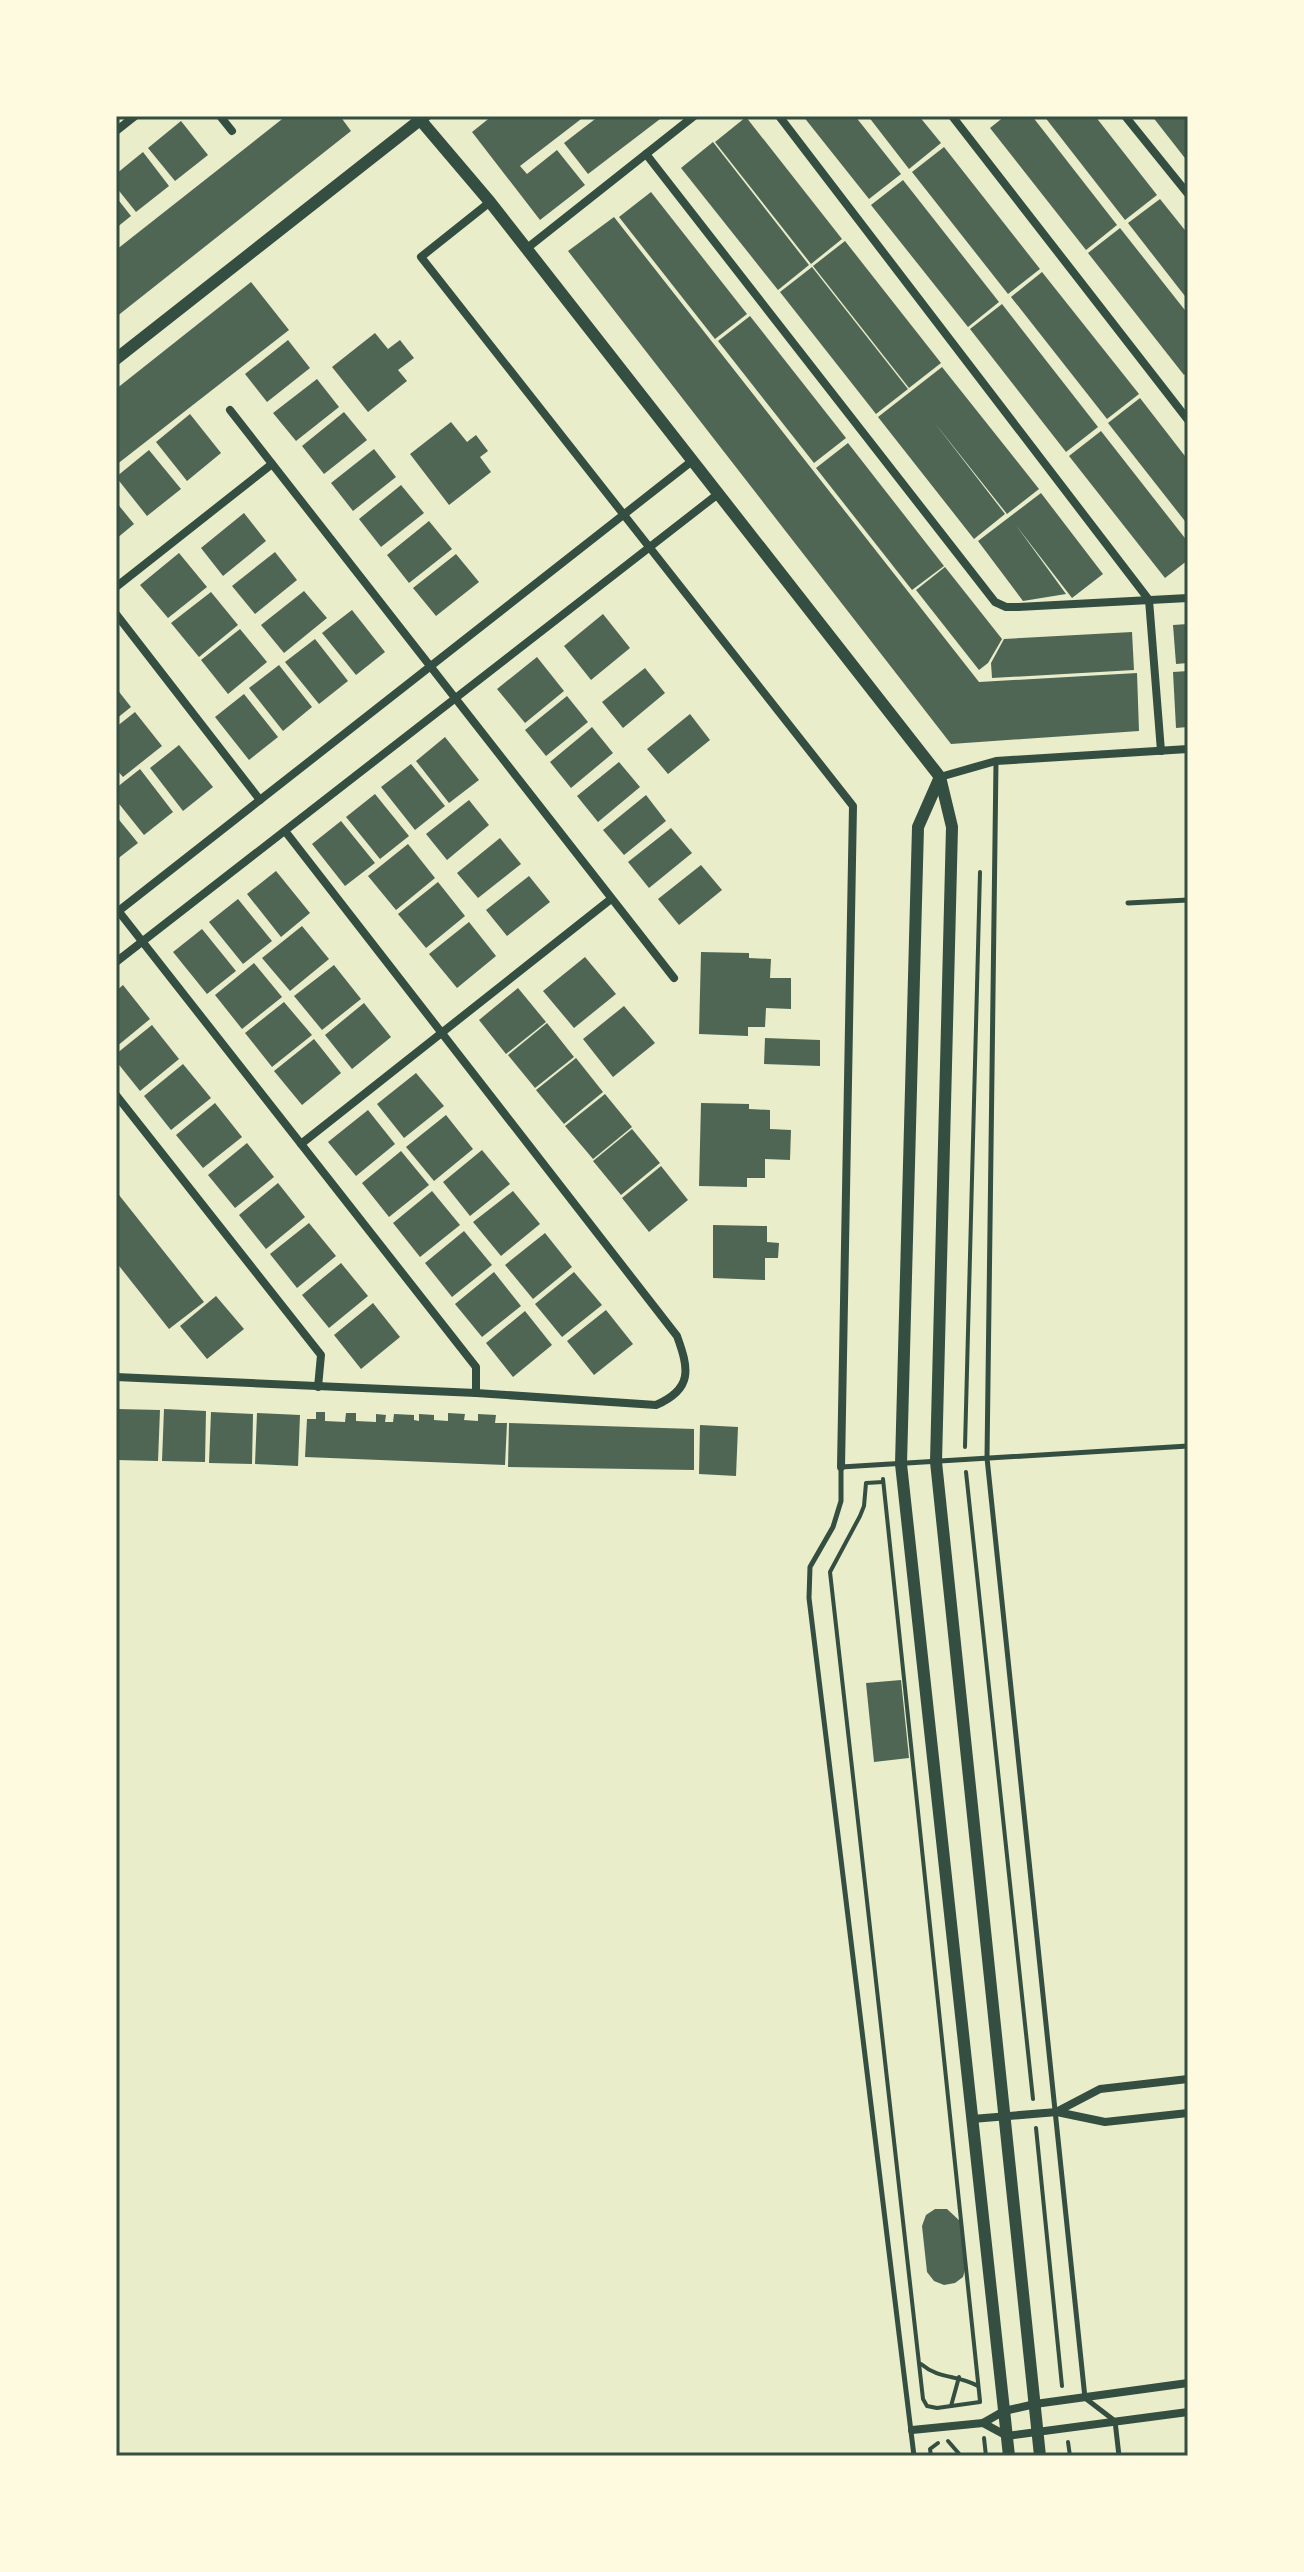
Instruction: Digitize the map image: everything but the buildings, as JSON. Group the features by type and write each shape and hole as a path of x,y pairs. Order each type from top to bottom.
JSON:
{"street":[{"path":"116,131 135,116"},
{"path":"220,116 232,131"},
{"path":"526,249 694,116"},
{"path":"779,116 1149,600 1161,751"},
{"path":"952,116 1188,420"},
{"path":"1125,116 1188,194"},
{"path":"116,359 421,117 940,777 952,827 936,1462 1040,2456"},
{"path":"646,154 995,602 1006,607 1018,607 1188,598"},
{"path":"490,202 421,257 853,806 841,1467"},
{"path":"230,410 674,978"},
{"path":"476,1393 476,1367 117,910 692,461"},
{"path":"116,587 272,464"},
{"path":"116,962 718,494"},
{"path":"116,614 260,800"},
{"path":"940,777 996,761 1188,749"},
{"path":"940,777 918,827 901,1464 1009,2456"},
{"path":"116,1377 476,1393 656,1405 672,1398 683,1385 687,1362 677,1336 285,831"},
{"path":"301,1144 611,899"},
{"path":"116,1095 321,1355 318,1387"},
{"path":"1057,2112 1100,2089 1188,2079"},
{"path":"972,2119 1057,2112 1105,2122 1188,2113"},
{"path":"912,2430 983,2423 1004,2411 1035,2404 1188,2383"},
{"path":"983,2423 1007,2436 1188,2412"}],"lane":[{"path":"996,761 987,1458 1085,2398 1115,2421 1119,2456"},
{"path":"1128,903 1188,900"},
{"path":"914,2456 809,1598 810,1567 833,1527 841,1501 841,1467 1188,1446"}],"path":[{"path":"881,1469 983,2423"},
{"path":"883,1482 866,1483 860,1516 830,1572 923,2399 927,2406 937,2408 980,2402"},
{"path":"919,2362 932,2373 959,2377 979,2386"},
{"path":"951,2407 959,2377"},
{"path":"972,2439 984,2438 986,2456"},
{"path":"931,2456 933,2444 960,2440"},
{"path":"948,2441 961,2456"}]}
